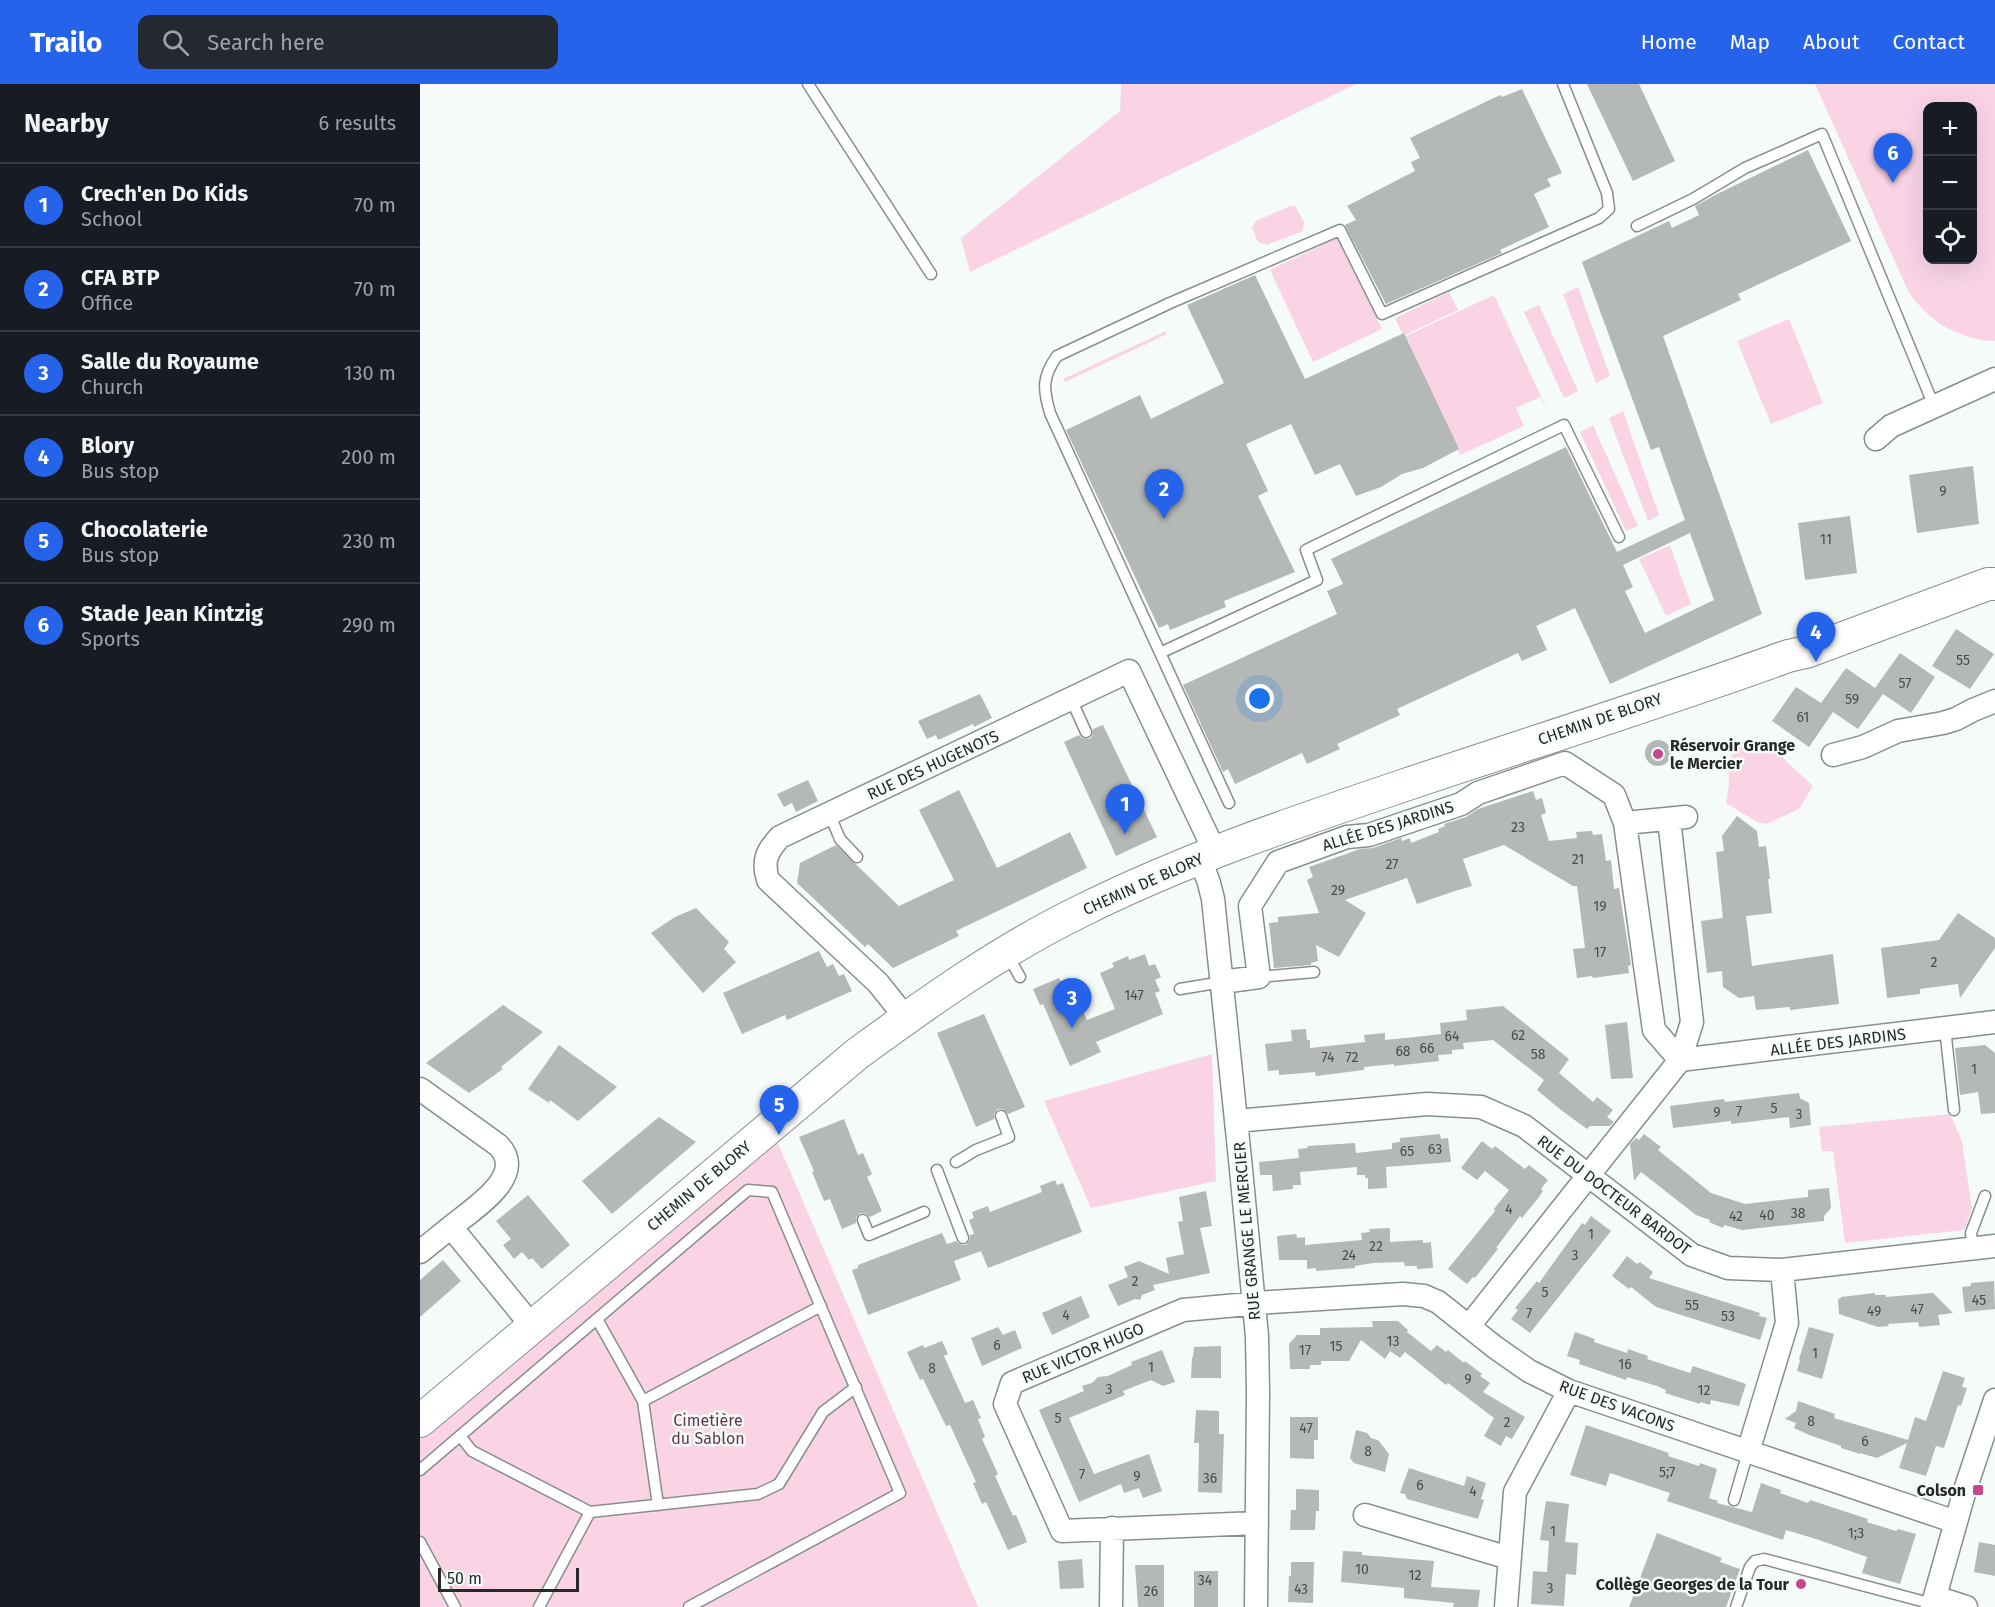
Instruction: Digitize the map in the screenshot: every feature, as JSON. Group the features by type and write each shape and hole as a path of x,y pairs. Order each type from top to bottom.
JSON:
{"street":[{"path":"1876,439 1892,426 1995,379"},
{"name":"CHEMIN DE BLORY","path":"420,1420 857,1054 906,1018 1013,965 1080,911 1207,855 1280,826 1788,656 1806,652 1988,584 1995,584"},
{"name":"RUE GRANGE LE MERCIER","path":"1129,671 1207,855 1254,1304 1258,1392 1256,1607"},
{"name":"RUE DES HUGENOTS","path":"906,1018 878,983 768,880 765,870 767,852 780,837 1129,671"},
{"path":"1833,755 1863,747 1898,731 1956,719 1995,701"},
{"name":"ALLÉE DES JARDINS","path":"1258,977 1250,906 1278,862 1347,837 1369,835 1461,804 1478,793 1565,763 1614,795 1625,823 1654,1030 1680,1060 1995,1022"},
{"path":"1469,1326 1680,1060 1692,1022 1677,818 1625,823"},
{"path":"1222,982 1258,977"},
{"path":"420,1089 498,1145 507,1159 504,1179 497,1188 420,1252"},
{"name":"RUE DU DOCTEUR BARDOT","path":"1236,1121 1426,1104 1481,1107 1524,1126 1692,1256 1728,1268 1782,1270 1995,1246"},
{"path":"451,1227 532,1326"},
{"path":"1748,1452 1786,1323 1782,1270"},
{"name":"RUE DES VACONS","path":"1254,1304 1403,1294 1424,1296 1438,1302 1529,1371 1569,1391 1956,1522"},
{"name":"RUE VICTOR HUGO","path":"1254,1304 1183,1310 1012,1383 1005,1404 1062,1531 1257,1523"},
{"path":"1506,1607 1515,1492 1569,1391"},
{"path":"1966,1607 1933,1603 1995,1400"},
{"path":"1365,1515 1509,1558"},
{"path":"1111,1607 1112,1528"}],"lane":[{"path":"808,84 931,274"},
{"path":"1229,803 1050,412 1045,384 1048,368 1057,356 1140,317 1340,230 1382,314 1599,218 1608,208 1607,193 1563,84"},
{"path":"1637,226 1693,199 1745,168 1822,134 1934,406"},
{"path":"1160,653 1317,580 1306,550 1564,425 1618,537"},
{"path":"1071,699 1086,732"},
{"path":"829,813 840,839 857,857"},
{"path":"1258,977 1314,972"},
{"path":"1180,989 1222,982"},
{"path":"1945,1028 1954,1110"},
{"path":"956,1162 976,1150 1009,1137 1001,1116"},
{"path":"937,1170 963,1238"},
{"path":"420,1470 748,1190 772,1192 900,1492 689,1607"},
{"path":"1972,1249 1971,1233 1985,1196"},
{"path":"863,1220 869,1235 924,1212"},
{"path":"643,1401 821,1306"},
{"path":"597,1319 643,1401 658,1505"},
{"path":"460,1436 472,1451 590,1512 758,1494 779,1484 823,1412 856,1387"},
{"path":"1734,1500 1748,1452"},
{"path":"539,1607 590,1512"},
{"path":"420,1542 455,1607"},
{"path":"1736,1607 1749,1567 1755,1561 1764,1559 1933,1603"}],"green space":[{"path":"1121,84 1356,84 970,272 961,238 1120,111"},
{"path":"1815,84 1995,84 1995,341 1968,337 1950,330 1925,312 1909,293"},
{"path":"1295,206 1304,222 1303,231 1267,245 1258,242 1252,227 1256,221"},
{"path":"1339,237 1382,329 1313,362 1270,270"},
{"path":"1578,287 1610,376 1596,383 1563,294"},
{"path":"1449,292 1458,310 1405,335 1402,333 1395,318"},
{"path":"1494,295 1549,414 1540,397 1516,408 1524,426 1460,455 1406,336"},
{"path":"1539,305 1578,391 1564,398 1524,312"},
{"path":"1789,319 1823,403 1771,424 1737,341"},
{"path":"1166,331 1167,334 1065,382 1063,379"},
{"path":"1623,411 1659,515 1648,521 1609,418"},
{"path":"1593,425 1638,526 1626,531 1580,432"},
{"path":"1670,545 1691,604 1666,616 1639,559"},
{"path":"1774,741 1785,760 1813,786 1799,809 1766,824 1757,822 1726,803 1729,784 1728,759 1737,751 1737,742"},
{"path":"1212,1054 1216,1181 1091,1208 1044,1101"},
{"path":"1950,1114 1962,1141 1972,1209 1964,1230 1845,1243 1833,1151 1822,1151 1819,1127"},
{"name":"Cimetière du Sablon","path":"777,1141 978,1607 420,1607 420,1436"}],"building":[{"path":"1587,84 1639,84 1675,161 1633,181"},
{"path":"1522,89 1562,173 1547,179 1551,186 1534,194 1549,227 1500,250 1502,253 1386,304 1345,225 1356,220 1347,206 1415,171 1411,162 1420,158 1410,138 1500,95 1502,97"},
{"path":"1808,150 1851,241 1738,294 1741,300 1663,336 1762,614 1610,684 1575,608 1536,626 1547,650 1522,661 1518,653 1397,709 1400,715 1337,744 1340,749 1307,764 1302,753 1235,784 1228,769 1223,772 1183,685 1337,614 1327,591 1343,584 1331,559 1566,447 1617,552 1685,520 1659,447 1651,450 1582,262 1669,221 1672,228 1699,215 1695,206","holes":["1690,533 1714,600 1645,633 1625,591 1633,587 1623,565"]},
{"path":"1255,275 1305,379 1404,333 1459,449 1423,468 1402,474 1381,487 1356,496 1340,464 1315,475 1291,424 1246,444 1268,491 1258,496 1295,572 1224,601 1226,607 1170,630 1168,624 1159,628 1066,430 1140,395 1151,419 1224,383 1187,305"},
{"path":"1973,466 1979,524 1917,533 1909,475"},
{"path":"1850,516 1857,573 1805,580 1798,523"},
{"path":"1956,629 1994,654 1970,689 1932,666"},
{"path":"1900,653 1935,677 1911,713 1883,694 1858,729 1833,712 1809,747 1772,721 1796,687 1821,703 1846,668 1875,688"},
{"path":"980,694 992,718 938,740 936,735 927,739 918,721"},
{"path":"1103,725 1157,837 1116,856 1064,742 1079,735 1089,739 1093,729"},
{"name":"Réservoir Grange le Mercier","path":"1658,740 1668,743 1671,753 1668,763 1658,766 1648,763 1645,753 1648,743"},
{"path":"808,780 818,801 796,812 792,803 784,807 777,794"},
{"path":"959,790 997,868 1070,832 1087,868 956,931 959,936 893,968 868,944 865,947 797,883 800,863 836,845 899,906 954,880 919,810"},
{"path":"1533,791 1536,800 1542,798 1546,813 1541,815 1549,841 1577,838 1576,832 1592,831 1593,835 1602,834 1606,861 1611,860 1614,889 1619,888 1631,965 1628,966 1629,973 1577,978 1573,949 1585,948 1577,886 1573,886 1504,845 1463,859 1472,886 1417,904 1407,878 1345,900 1366,913 1339,957 1316,945 1318,961 1311,965 1274,968 1269,923 1278,922 1278,917 1319,913 1307,880 1313,877 1309,867 1360,849 1373,848 1401,838 1402,841 1410,838 1411,843 1439,832 1438,829 1445,826 1444,824 1466,817 1478,809"},
{"path":"1737,816 1757,831 1759,847 1766,846 1770,879 1768,879 1772,913 1746,916 1752,966 1833,954 1839,1004 1790,1010 1790,1007 1756,1010 1754,996 1739,998 1723,987 1722,971 1707,973 1701,921 1723,918 1716,852 1724,851 1722,836"},
{"path":"696,908 729,942 724,949 736,962 703,993 651,933 675,917"},
{"path":"1958,913 1995,938 1995,948 1960,998 1958,984 1920,989 1920,994 1887,998 1881,948 1939,940"},
{"path":"819,951 827,967 833,964 839,976 844,974 852,991 787,1020 785,1015 742,1034 723,993"},
{"path":"1145,954 1149,966 1155,964 1161,977 1155,980 1160,991 1155,993 1163,1014 1096,1042 1101,1052 1070,1066 1043,1004 1040,1005 1033,989 1059,978 1063,985 1070,982 1087,1020 1115,1009 1100,973 1114,967 1112,963 1128,956 1129,960"},
{"path":"503,1005 543,1032 501,1067 503,1069 469,1093 426,1063"},
{"path":"1503,1006 1569,1059 1559,1073 1593,1102 1597,1097 1613,1110 1607,1117 1614,1122 1610,1126 1590,1126 1587,1129 1561,1110 1537,1090 1544,1080 1493,1040 1463,1043 1464,1049 1452,1050 1452,1054 1438,1055 1439,1061 1364,1067 1364,1070 1316,1076 1315,1072 1279,1075 1279,1070 1268,1071 1265,1044 1292,1041 1291,1030 1306,1029 1310,1048 1365,1042 1364,1035 1385,1033 1385,1040 1415,1037 1441,1034 1440,1023 1467,1020 1466,1010"},
{"path":"984,1014 1025,1107 1008,1114 1003,1109 998,1109 994,1114 994,1119 976,1127 937,1033"},
{"path":"1627,1022 1633,1078 1611,1079 1605,1025"},
{"path":"559,1045 617,1087 578,1121 550,1100 549,1103 528,1089"},
{"path":"1985,1045 1995,1053 1995,1113 1981,1114 1978,1092 1960,1095 1955,1048"},
{"path":"1799,1093 1800,1098 1809,1103 1811,1125 1790,1128 1789,1117 1673,1128 1670,1106"},
{"path":"659,1117 696,1142 612,1214 582,1181"},
{"path":"844,1119 858,1155 863,1153 872,1174 867,1177 882,1211 870,1217 865,1213 860,1213 856,1218 856,1223 842,1229 830,1199 824,1201 799,1137"},
{"path":"1440,1134 1441,1139 1448,1138 1451,1162 1386,1167 1387,1188 1368,1189 1368,1178 1365,1178 1365,1175 1357,1175 1357,1167 1300,1172 1301,1185 1293,1185 1293,1189 1273,1191 1272,1175 1260,1175 1259,1162 1299,1158 1298,1149 1308,1148 1307,1146 1355,1143 1356,1153 1392,1149 1392,1143 1400,1142 1400,1138"},
{"path":"1644,1134 1661,1147 1658,1150 1711,1193 1745,1204 1808,1197 1808,1190 1829,1188 1831,1208 1824,1216 1824,1221 1742,1230 1724,1225 1723,1228 1696,1215 1641,1172 1634,1181 1630,1144 1636,1138 1639,1140"},
{"path":"1482,1141 1492,1149 1495,1146 1525,1169 1529,1165 1548,1180 1541,1189 1543,1191 1539,1197 1522,1218 1520,1216 1496,1248 1498,1249 1475,1278 1473,1277 1467,1284 1448,1269 1509,1190 1485,1171 1477,1180 1461,1168"},
{"path":"1055,1180 1057,1185 1063,1183 1082,1232 988,1268 981,1251 954,1261 961,1280 868,1315 852,1270 858,1268 858,1265 942,1233 947,1244 956,1241 961,1245 966,1245 970,1240 970,1235 974,1234 969,1220 974,1218 972,1212 988,1206 990,1212 1042,1192 1040,1186"},
{"path":"1206,1191 1212,1226 1200,1228 1210,1273 1153,1285 1155,1290 1142,1295 1140,1300 1135,1299 1118,1306 1108,1285 1128,1277 1124,1267 1139,1261 1169,1274 1166,1258 1184,1254 1178,1222 1183,1221 1179,1197"},
{"path":"528,1195 570,1245 542,1269 532,1258 529,1260 522,1252 514,1259 503,1245 511,1239 496,1221"},
{"path":"1591,1216 1611,1231 1530,1333 1511,1319 1518,1310 1515,1308 1537,1281 1539,1283 1582,1223 1585,1225"},
{"path":"1390,1228 1390,1242 1423,1240 1423,1243 1431,1242 1433,1268 1417,1269 1417,1266 1405,1266 1404,1262 1373,1263 1355,1266 1355,1268 1316,1271 1316,1268 1307,1269 1307,1260 1279,1260 1277,1236 1296,1234 1297,1238 1305,1237 1305,1245 1362,1240 1361,1233 1370,1232 1369,1229"},
{"path":"1627,1256 1653,1272 1649,1278 1760,1313 1759,1316 1767,1318 1760,1340 1656,1307 1631,1287 1629,1289 1612,1276"},
{"path":"443,1260 461,1281 420,1317 420,1280"},
{"path":"1994,1281 1995,1309 1965,1312 1962,1287 1971,1286 1971,1283"},
{"path":"1875,1293 1875,1295 1886,1295 1886,1297 1933,1293 1953,1313 1938,1315 1940,1325 1919,1327 1918,1322 1878,1327 1839,1314 1838,1299 1841,1297"},
{"path":"1081,1296 1090,1317 1052,1335 1042,1313"},
{"path":"1372,1321 1398,1321 1408,1330 1407,1332 1431,1351 1437,1345 1482,1374 1480,1376 1490,1383 1483,1392 1525,1417 1512,1439 1506,1436 1501,1446 1484,1436 1494,1418 1448,1383 1446,1385 1405,1352 1400,1358 1390,1351 1385,1359 1361,1340 1349,1361 1321,1361 1321,1365 1310,1365 1310,1369 1290,1369 1289,1344 1297,1335 1320,1335 1320,1328 1373,1327"},
{"path":"998,1327 1003,1335 1015,1330 1022,1348 982,1366 971,1338"},
{"path":"1809,1327 1834,1334 1822,1379 1797,1371"},
{"path":"1575,1332 1595,1339 1594,1342 1627,1353 1628,1349 1648,1356 1647,1359 1690,1373 1693,1366 1746,1384 1739,1406 1711,1400 1710,1405 1700,1402 1700,1404 1665,1393 1666,1390 1657,1386 1627,1377 1626,1380 1579,1364 1580,1360 1567,1356"},
{"path":"942,1341 948,1354 944,1356 965,1403 973,1400 981,1418 978,1419 985,1437 982,1439 998,1474 995,1476 1013,1516 1016,1515 1027,1542 1008,1550 986,1502 982,1504 973,1483 976,1482 950,1425 946,1426 907,1352 923,1345 924,1348"},
{"path":"1221,1346 1221,1378 1191,1378 1194,1347"},
{"path":"1162,1350 1175,1382 1163,1386 1151,1380 1123,1391 1125,1395 1069,1418 1094,1474 1149,1454 1162,1491 1143,1498 1139,1488 1124,1493 1121,1484 1079,1502 1039,1410 1084,1391 1082,1386 1092,1383 1098,1377 1108,1376 1132,1365 1131,1362"},
{"path":"1943,1371 1965,1378 1962,1387 1967,1388 1961,1406 1958,1405 1944,1448 1936,1446 1926,1476 1899,1468 1907,1443 1877,1458 1841,1448 1841,1446 1809,1435 1794,1428 1796,1423 1785,1419 1796,1411 1798,1401 1835,1414 1834,1418 1908,1440 1915,1417 1926,1421"},
{"path":"1196,1410 1219,1411 1219,1434 1224,1434 1222,1493 1198,1492 1199,1443 1194,1443"},
{"path":"1290,1417 1318,1417 1318,1440 1314,1440 1314,1459 1290,1458"},
{"path":"1586,1425 1669,1453 1668,1456 1717,1469 1709,1498 1718,1501 1717,1503 1752,1512 1761,1483 1808,1503 1810,1500 1868,1519 1867,1522 1896,1531 1898,1529 1916,1534 1900,1584 1862,1573 1867,1557 1816,1539 1786,1530 1783,1540 1667,1501 1670,1493 1610,1473 1606,1486 1570,1475"},
{"path":"1356,1430 1367,1433 1371,1438 1378,1440 1389,1454 1385,1472 1354,1463 1350,1458"},
{"path":"1409,1468 1464,1486 1467,1476 1486,1483 1478,1519 1407,1499 1405,1494 1400,1493"},
{"path":"1296,1489 1319,1490 1319,1511 1316,1511 1315,1530 1290,1530 1291,1510 1296,1510"},
{"path":"1546,1501 1569,1504 1565,1542 1578,1543 1576,1575 1566,1574 1564,1606 1531,1604 1533,1571 1547,1572 1549,1541 1540,1540"},
{"path":"1657,1533 1722,1558 1720,1562 1740,1569 1726,1607 1629,1607"},
{"path":"1979,1542 1995,1545 1995,1576 1974,1572"},
{"path":"1343,1551 1362,1552 1362,1555 1434,1561 1431,1587 1480,1590 1478,1607 1453,1607 1454,1603 1404,1598 1404,1588 1341,1582"},
{"path":"1082,1559 1084,1588 1060,1589 1058,1561"},
{"path":"1291,1562 1314,1562 1313,1603 1288,1602"},
{"path":"1135,1565 1164,1565 1164,1607 1138,1607"},
{"path":"1194,1571 1218,1571 1218,1607 1194,1607"}],"place":[{"name":"Stade Jean Kintzig","path":"1893,183"},
{"name":"CFA BTP","path":"1164,519"},
{"name":"Blory","path":"1816,662"},
{"name":"Réservoir Grange le Mercier","path":"1658,754"},
{"name":"Crech'en Do Kids","path":"1125,834"},
{"name":"Salle du Royaume","path":"1072,1028"},
{"name":"Chocolaterie","path":"779,1135"},
{"name":"Colson","path":"1978,1490"},
{"name":"Collège Georges de la Tour","path":"1801,1584"}]}
